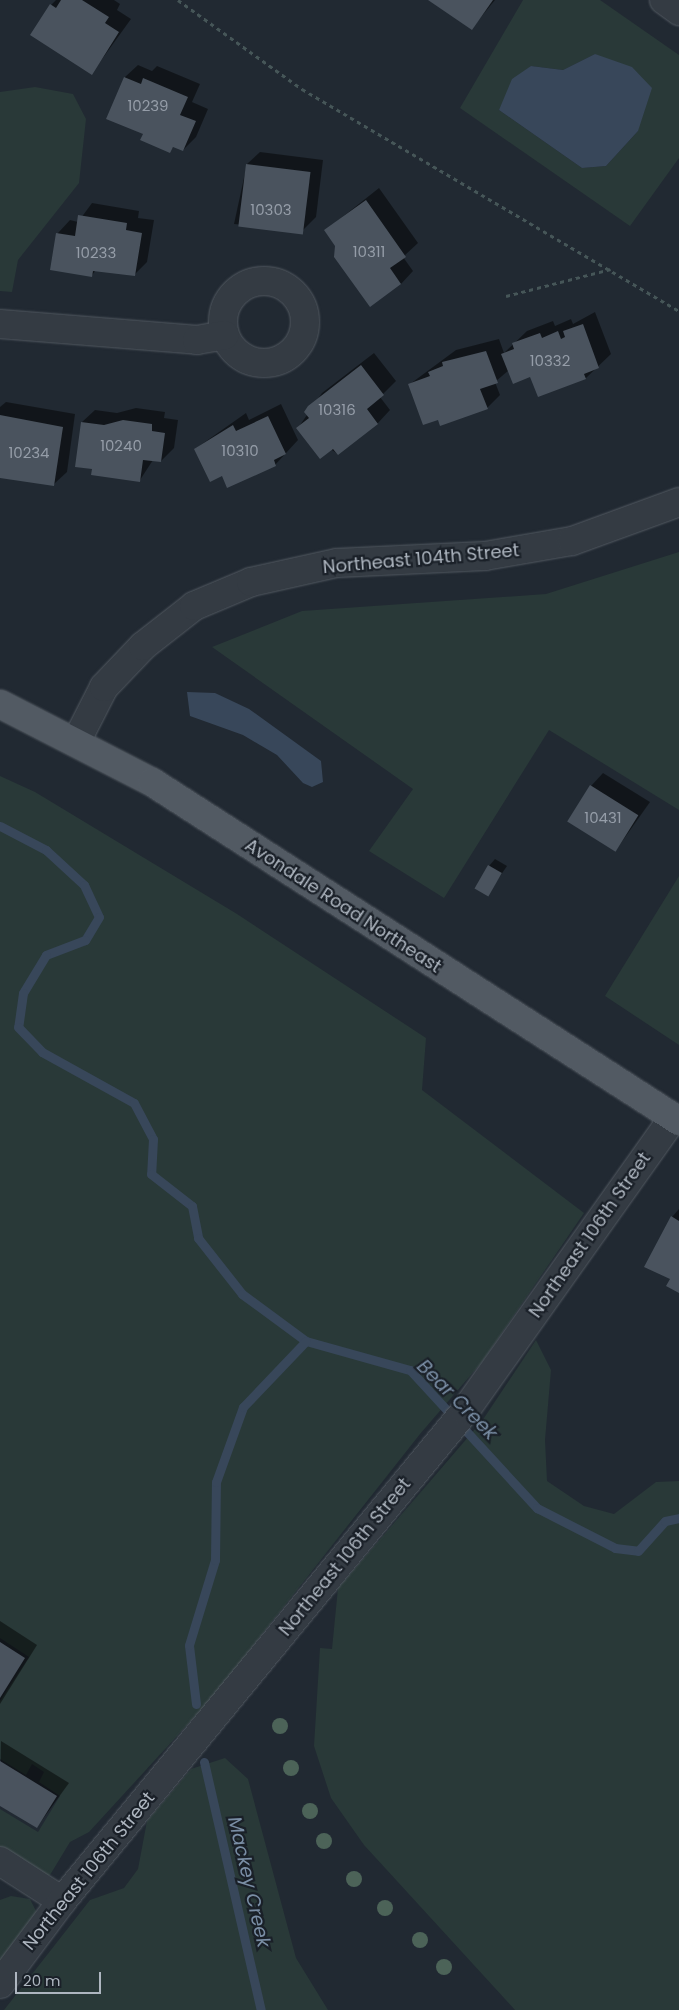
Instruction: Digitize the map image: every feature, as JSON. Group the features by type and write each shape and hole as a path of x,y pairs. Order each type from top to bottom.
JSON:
{"main road":[{"name":"Avondale Road Northeast","path":"0,704 152,782 676,1119"}],"street":[{"path":"664,0 679,11"},
{"path":"0,324 197,340 225,335"},
{"name":"Northeast 104th Street","path":"76,742 104,687 143,646 194,606 251,582 338,563 486,556 572,542 679,502"},
{"name":"Northeast 106th Street","path":"0,1984 62,1901 465,1412 676,1119"},
{"path":"2,1866 62,1901"}],"path":[{"path":"178,0 302,89 611,269 679,311"},
{"path":"506,296 611,269"}],"shaded area":[{"path":"523,0 600,0 679,55 679,158 630,226 460,108","holes":["595,54 638,131 606,166 582,168 499,110 531,66 563,70"]},
{"path":"35,87 73,94 86,119 79,183 18,260 12,292 0,291 0,92"},
{"path":"679,552 679,810 549,730 444,898 369,851 413,789 212,647 302,611 546,594"},
{"path":"0,776 35,792 237,914 426,1038 422,1090 584,1213 482,1362 420,1434 211,1699 89,1832 70,1842 50,1875 40,1875 0,1851 0,1809 38,1832 60,1796 39,1782 44,1772 32,1764 26,1775 0,1759 0,1701 29,1657 0,1638"},
{"path":"679,876 679,1045 605,996"},
{"path":"536,1340 551,1370 545,1440 547,1481 584,1506 614,1514 656,1482 679,1481 679,2010 515,2010 364,1845 331,1798 314,1746 320,1648 332,1649 338,1588 482,1421"},
{"path":"225,1758 248,1779 296,1958 328,2010 4,2010 90,1900 124,1888 138,1869 147,1821 191,1769"},
{"path":"11,1896 30,1899 38,1915 0,1969 0,1900"}],"water":[{"path":"595,54 632,67 652,88 638,131 606,166 582,168 499,110 512,79 531,66 563,70"},
{"path":"187,692 215,693 249,709 321,761 323,782 312,787 303,783 277,755 243,735 190,716"}],"building":[{"path":"61,0 82,0 109,17 105,23 119,32 92,75 30,35 50,4 56,8"},
{"path":"428,0 493,0 472,30"},
{"path":"124,77 141,84 143,78 188,97 180,115 196,121 183,151 173,147 170,153 140,140 143,134 106,119"},
{"path":"246,164 311,172 303,234 238,227"},
{"path":"366,200 406,257 390,268 401,284 370,307 334,257 335,246 324,230"},
{"path":"78,215 127,223 126,230 142,233 135,276 93,271 92,277 50,270 56,233 75,236"},
{"path":"583,324 599,368 584,374 586,379 538,397 530,377 513,384 501,354 514,349 512,343 540,333 542,338 558,331 561,339 565,337 563,331"},
{"path":"486,351 498,383 480,389 488,409 440,426 438,420 423,425 408,384 430,376 428,372 443,366 442,362"},
{"path":"361,365 384,395 367,409 378,424 338,455 333,449 320,459 296,428 309,418 304,412 308,406"},
{"path":"0,415 63,427 54,486 0,478"},
{"path":"268,416 286,454 274,460 276,466 227,488 222,476 210,482 194,449 233,425 236,431"},
{"path":"123,420 152,424 152,431 165,433 161,462 143,460 140,482 91,475 92,469 75,467 81,422 104,425"},
{"path":"590,785 638,815 616,852 567,821"},
{"path":"488,865 502,873 488,896 474,888"},
{"path":"671,1216 679,1221 679,1293 666,1286 670,1279 644,1267"},
{"path":"0,1642 25,1658 0,1698"},
{"path":"0,1761 57,1796 37,1828 0,1806"}],"waterway":[{"name":"Bear Creek","path":"0,826 46,850 84,885 99,917 85,940 46,955 23,993 18,1027 42,1052 134,1103 153,1139 151,1174 192,1206 198,1238 242,1294 306,1341 410,1370 537,1508 615,1548 638,1551 665,1521 679,1518"},
{"name":"Mackey Creek","path":"196,1704 189,1645 215,1560 216,1482 243,1407 306,1341"},
{"name":"Mackey Creek","path":"204,1762 261,2010"}]}
